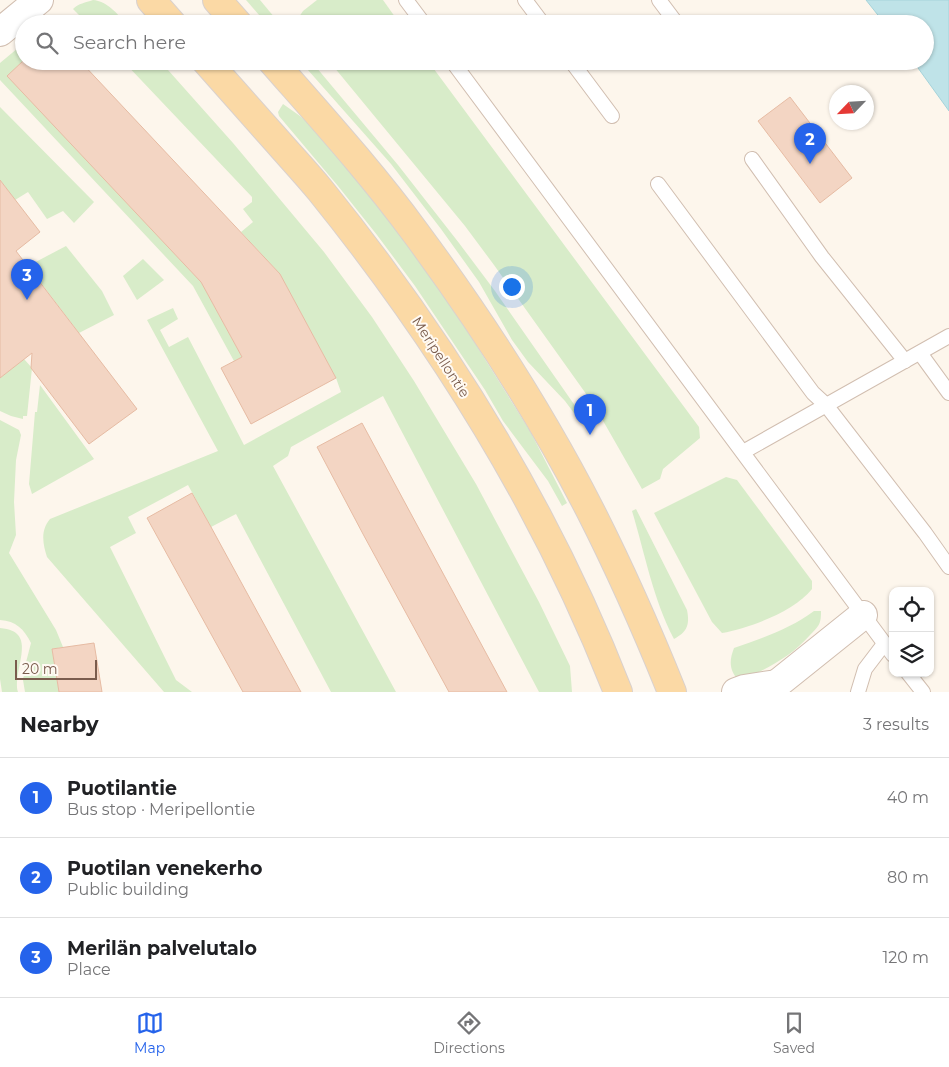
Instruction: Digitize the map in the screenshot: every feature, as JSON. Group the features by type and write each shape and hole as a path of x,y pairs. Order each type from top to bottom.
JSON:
{"main road":[{"path":"151,0 164,15"},
{"path":"217,0 230,15"},
{"name":"Meripellontie","path":"214,70 319,189 384,274 434,344 481,417 557,555 618,692"},
{"path":"280,70 367,170 414,231 456,289 525,394 589,508 638,611 672,692"}],"street":[{"path":"21,15 39,0"},
{"path":"0,32 15,20"},
{"path":"736,692 744,689 774,688 863,615"}],"lane":[{"path":"406,0 417,15"},
{"path":"525,0 536,15"},
{"path":"660,0 671,15"},
{"path":"459,70 888,649 865,669 858,692"},
{"path":"578,70 612,116"},
{"path":"752,159 822,257 905,361"},
{"path":"658,184 813,393 826,405 925,533 949,568"},
{"path":"742,452 949,336"},
{"path":"920,352 949,393"},
{"path":"911,677 923,692"}],"green space":[{"path":"93,0 98,1 107,5 118,15 79,15 73,9 80,4"},
{"path":"246,0 260,0 272,15 259,15"},
{"path":"317,0 383,0 394,15 300,15"},
{"path":"15,50 15,69 8,76 201,282 242,357 234,361 193,286 0,80 0,63"},
{"path":"132,70 168,70 233,143 324,252 372,317 414,381 476,484 539,602 570,666 572,692 539,692 383,396 291,447 288,456 273,466 396,692 331,692 236,514 211,527 188,485 128,517 136,533 110,547 176,680 192,692 164,692 47,557 44,533 50,519 218,451 147,320 173,308 178,319 160,330 169,347 188,337 244,445 341,392 336,378 280,274 241,232 253,222 243,209 252,202 252,197"},
{"path":"308,70 319,70 398,165 459,243 578,410 574,413 528,362 512,340 479,282 391,164"},
{"path":"336,70 435,70 699,427 700,438 663,469 660,479 642,489 594,405 465,226"},
{"path":"283,104 316,130 397,231 435,283 530,431 567,503 562,506 548,481 503,421 485,390 415,286 338,186 279,116 278,112"},
{"path":"0,107 94,202 74,223 63,211 47,219 28,192 15,200 0,180"},
{"path":"66,246 102,291 114,315 79,333 28,266"},
{"path":"143,259 164,280 137,300 123,276"},
{"path":"24,359 32,368 27,416 23,416 23,419 0,411 0,378"},
{"path":"40,385 94,459 32,494 29,484 35,412 37,412"},
{"path":"0,420 19,430 21,435 16,460 14,502 16,535 9,553 56,630 63,647 52,649 59,692 25,692 24,670 31,643 15,624 0,620"},
{"path":"726,477 737,480 812,581 812,589 795,604 771,617 758,623 722,633 712,622 654,513"},
{"path":"636,509 687,610 688,624 685,631 674,639 660,608 650,576 632,511"},
{"path":"814,611 821,611 820,623 803,643 777,662 739,681 733,673 731,665 734,648 786,628"},
{"path":"0,628 12,631 19,636 22,644 17,683 18,692 2,692 0,679"}],"water":[{"path":"866,0 949,0 949,111 919,70 934,70 934,15 878,15"}],"building":[{"path":"15,68 88,70 280,274 336,378 251,424 221,368 242,357 201,282 7,76"},
{"path":"790,97 852,178 820,203 758,121"},
{"path":"0,180 40,232 16,251 137,409 89,444 31,368 32,353 0,378"},
{"path":"362,423 507,692 449,692 363,534 317,447"},
{"path":"192,493 301,692 243,692 147,518"},
{"path":"94,643 102,692 59,692 52,649"}],"place":[{"name":"Puotilan venekerho","path":"810,164"},
{"name":"Merilän palvelutalo","path":"27,300"},
{"name":"Puotilantie","path":"590,435"}]}
